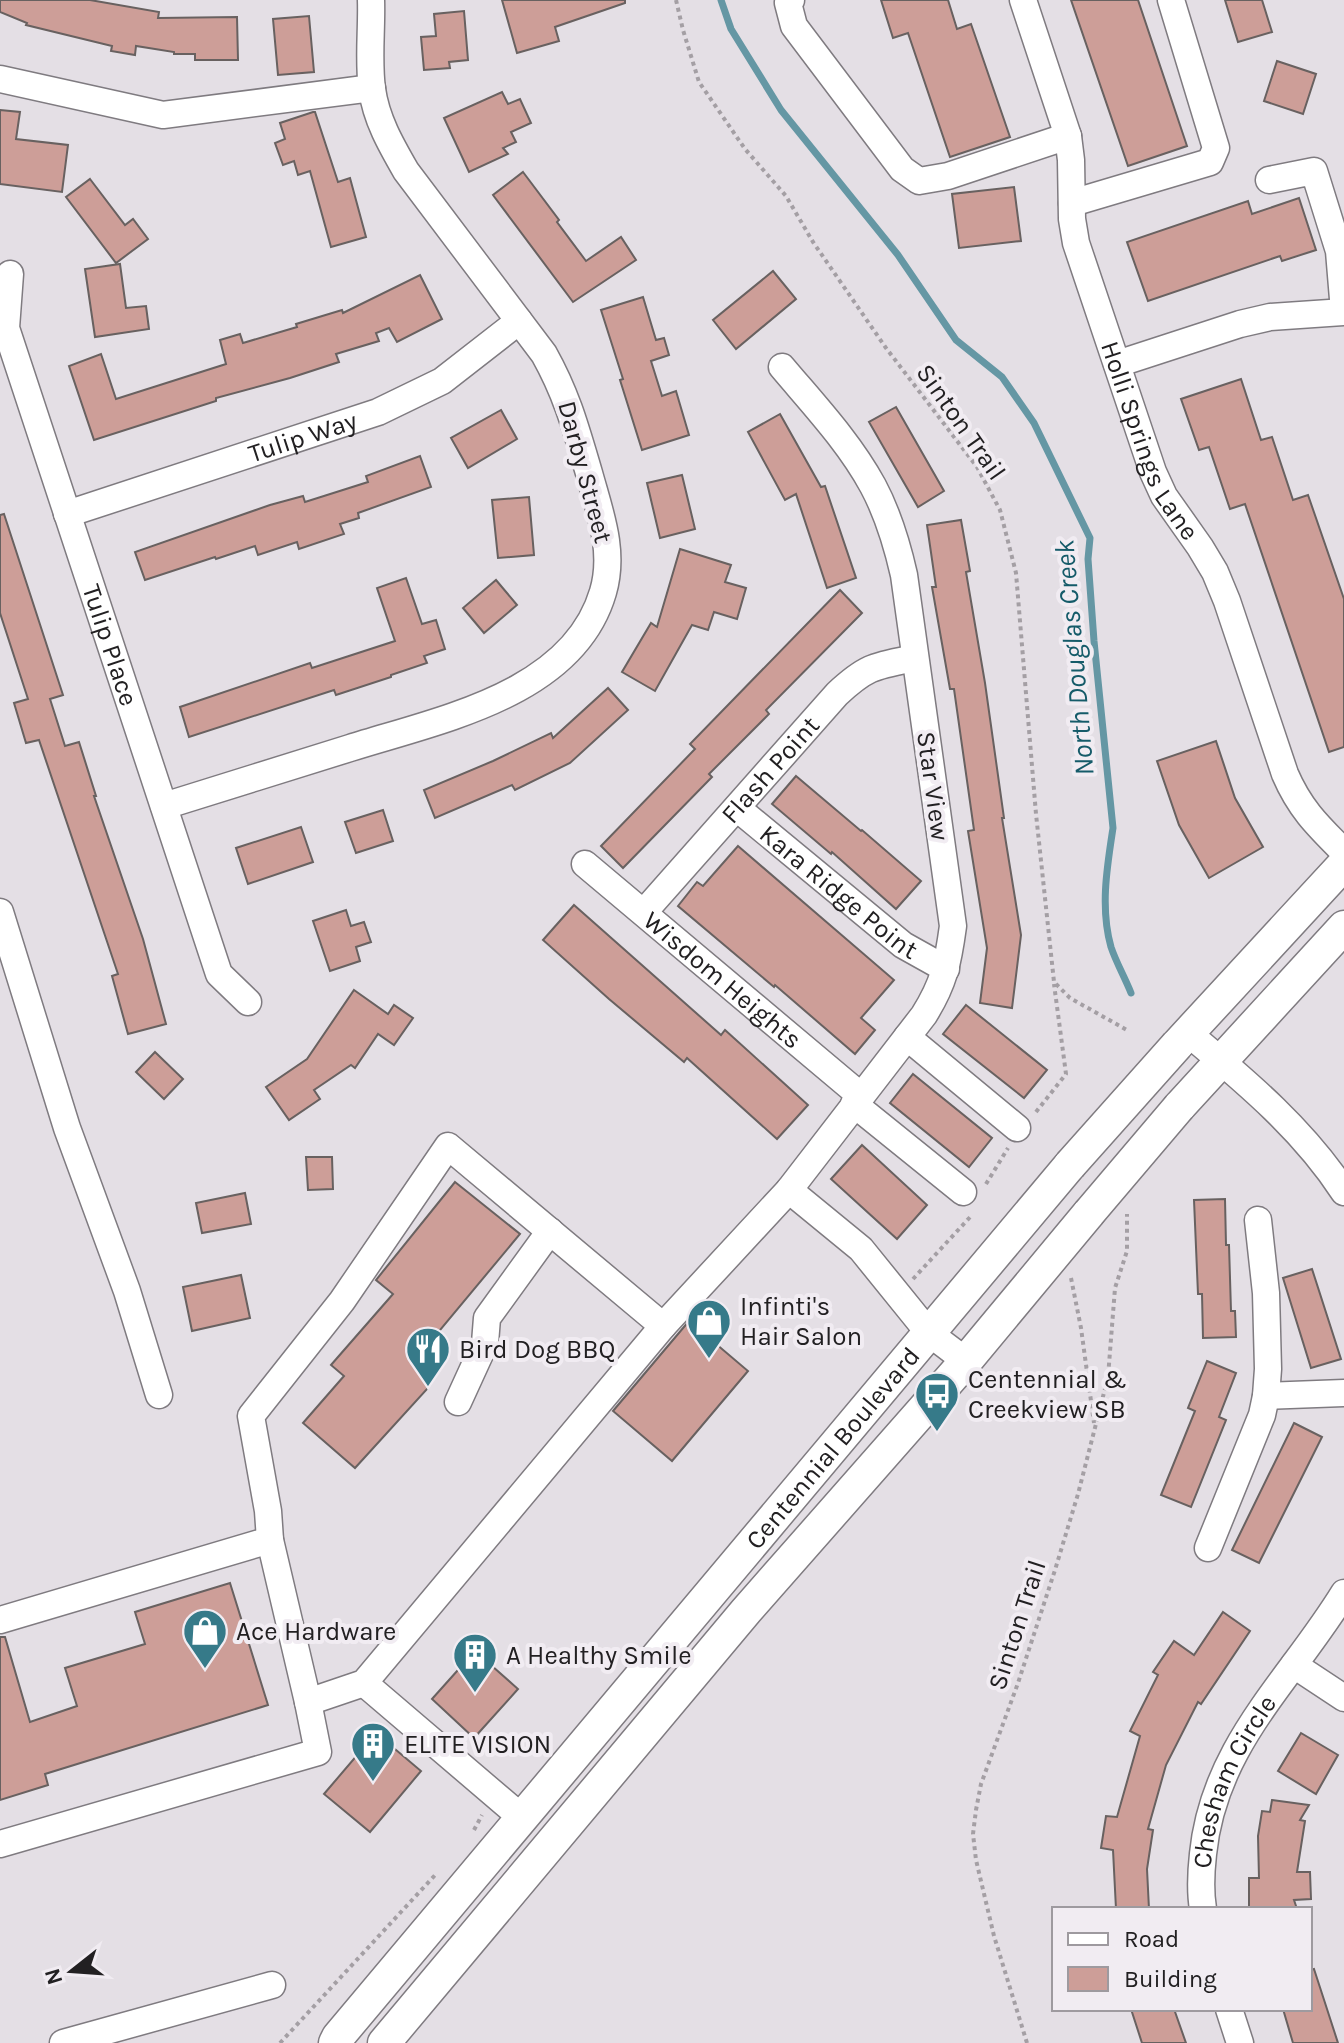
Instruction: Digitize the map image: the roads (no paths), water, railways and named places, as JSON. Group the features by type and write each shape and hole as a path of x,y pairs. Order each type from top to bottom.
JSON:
{"main road":[{"name":"Centennial Boulevard","path":"335,2043 521,1817 1070,1165 1344,864"},
{"name":"Centennial Boulevard","path":"384,2043 746,1611 966,1361 1179,1107 1344,927"}],"street":[{"name":"Darby Street","path":"164,806 489,704 547,670 569,652 589,625 603,593 608,560 606,532 560,383 544,354 406,171 383,128 372,88 371,0"},
{"path":"791,0 788,3 794,26 902,169 919,181 948,176 1068,136"},
{"name":"Holli Springs Lane","path":"1023,0 1068,136 1076,243 1153,472 1164,496 1215,572 1295,796 1309,817 1344,852"},
{"path":"1072,203 1210,162 1216,148 1171,0"},
{"path":"0,79 163,115 372,88"},
{"path":"1117,364 1270,317 1344,312 1341,251 1314,171 1269,180"},
{"name":"Tulip Place","path":"10,274 6,328 219,974 248,1002"},
{"name":"Tulip Way","path":"67,514 378,412 442,381 519,321"},
{"name":"Star View","path":"364,1683 663,1326 789,1190 924,1015 939,990 946,969 953,926 904,575 897,544 873,487 849,448 782,367"},
{"name":"Flash Point","path":"644,912 837,694 859,674 875,666 915,658"},
{"name":"Kara Ridge Point","path":"737,808 903,945 946,969"},
{"name":"Wisdom Heights","path":"585,864 644,912 963,1192"},
{"path":"0,912 67,1128 127,1291 159,1395"},
{"path":"907,1037 1017,1128"},
{"path":"1182,1039 1221,1061 1287,1121 1319,1156 1344,1192"},
{"path":"0,1844 318,1752 270,1540 268,1511 251,1416 342,1301 448,1146 663,1326"},
{"path":"789,1190 861,1249 929,1333 966,1361"},
{"path":"1208,1548 1262,1415 1266,1396 1266,1293 1258,1220"},
{"path":"458,1402 485,1343 487,1318 550,1231"},
{"path":"1266,1396 1344,1393"},
{"path":"0,1620 270,1540"},
{"name":"Chesham Circle","path":"1203,1907 1201,1873 1204,1841 1218,1787 1228,1764 1244,1734 1344,1593"},
{"name":"Chesham Circle","path":"1294,1665 1344,1698"},
{"path":"308,1702 364,1683 521,1817"},
{"path":"63,2043 272,1985"},
{"path":"1230,2011 1240,2043"}],"waterway":[{"name":"North Douglas Creek","path":"721,0 731,29 781,110 898,255 956,340 1002,377 1034,423 1090,538 1088,559 1094,641 1113,828 1106,917 1111,947 1131,993"}],"place":[{"name":"Infinti's Hair Salon","path":"709,1360"},
{"name":"Bird Dog BBQ","path":"428,1388"},
{"name":"Centennial & Creekview SB","path":"937,1433"},
{"name":"Ace Hardware","path":"205,1670"},
{"name":"A Healthy Smile","path":"475,1694"},
{"name":"ELITE VISION","path":"373,1783"}]}
